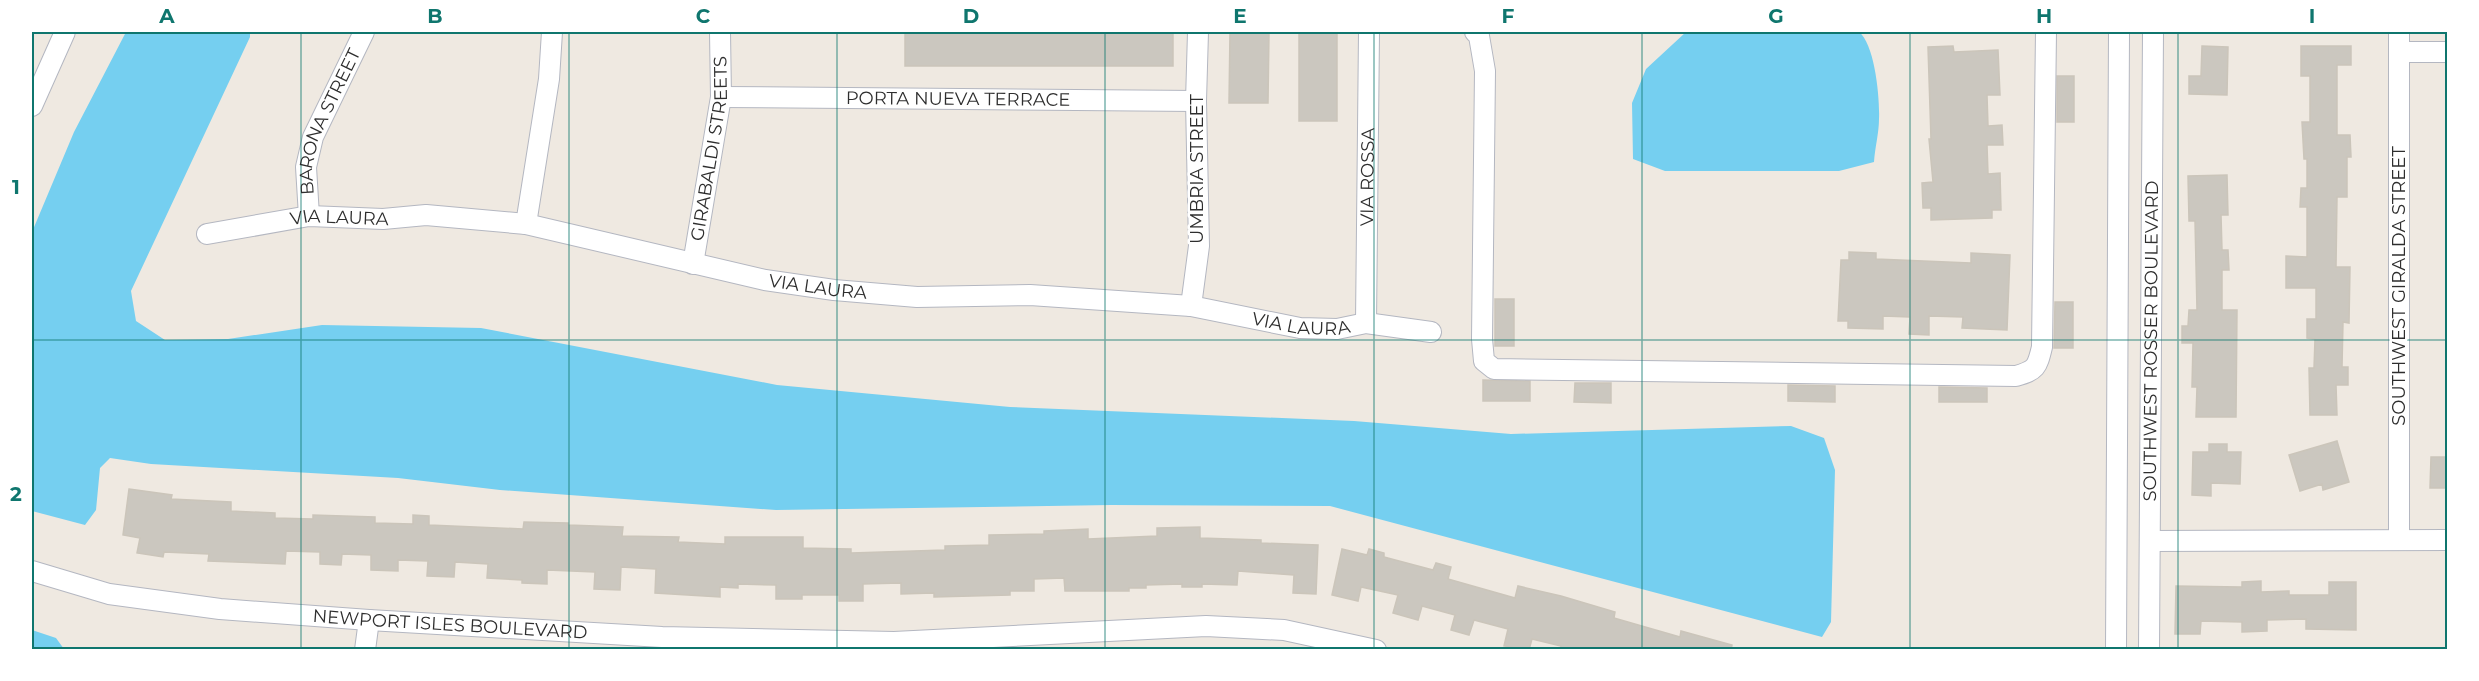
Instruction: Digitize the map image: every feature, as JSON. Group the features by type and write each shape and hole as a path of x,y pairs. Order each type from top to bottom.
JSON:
{"street":[{"path":"32,106 65,32"},
{"name":"BARONA STREET","path":"309,216 306,167 313,137 364,32"},
{"path":"526,224 549,79 552,32"},
{"name":"GIRABALDI STREETS","path":"693,264 721,96 720,32"},
{"name":"UMBRIA STREET","path":"1191,306 1199,246 1196,100 1198,32"},
{"name":"VIA ROSSA","path":"1366,323 1370,32"},
{"path":"1475,32 1479,36 1485,71 1483,350 1484,361 1494,369 2016,376 2031,372 2038,364 2042,347 2046,32"},
{"name":"SOUTHWEST ROSSER BOULEVARD","path":"2116,650 2120,32"},
{"name":"SOUTHWEST ROSSER BOULEVARD","path":"2148,650 2153,32"},
{"name":"SOUTHWEST GIRALDA STREET","path":"2398,540 2399,32"},
{"path":"2400,52 2448,52"},
{"name":"PORTA NUEVA TERRACE","path":"721,96 1196,100"},
{"name":"VIA LAURA","path":"207,234 309,216 383,219 426,215 526,224 765,280 917,297 1030,295 1191,306 1300,328 1337,329 1366,323 1431,332"},
{"path":"2150,541 2448,540"},
{"name":"NEWPORT ISLES BOULEVARD","path":"32,571 109,594 220,609 369,620 662,637 894,642 1206,626 1284,630 1376,650"},
{"path":"365,650 369,620"}],"water":[{"path":"126,32 250,32 250,37 131,291 136,321 165,340 228,339 322,325 481,328 777,385 1010,407 1354,421 1511,434 1791,426 1824,438 1835,470 1831,622 1822,637 1330,506 1111,505 776,510 500,490 398,478 151,464 110,458 100,468 96,510 85,525 32,511 32,232 74,132"},
{"path":"1686,32 1859,32 1873,60 1877,86 1879,124 1874,162 1839,171 1665,171 1633,159 1632,103 1646,69"},
{"path":"32,630 56,638 64,649 32,649"}],"building":[{"path":"905,32 1173,32 1173,66 905,66"},
{"path":"1230,32 1269,32 1268,103 1229,103"},
{"path":"1299,32 1337,32 1337,121 1299,121"},
{"path":"1953,46 1954,52 1998,50 2000,95 1987,95 1988,126 2002,125 2003,145 1987,145 1988,174 2000,173 2001,210 1992,210 1992,218 1931,220 1931,208 1923,208 1922,183 1933,182 1929,139 1931,139 1928,47"},
{"path":"2202,46 2228,47 2227,95 2189,94 2189,76 2201,76"},
{"path":"2301,46 2351,46 2351,65 2337,65 2337,135 2350,135 2351,157 2347,157 2347,197 2337,197 2336,267 2350,267 2349,323 2343,322 2342,367 2348,367 2348,385 2336,385 2337,415 2310,415 2309,368 2314,368 2315,339 2307,338 2307,319 2316,319 2316,288 2286,288 2286,256 2307,257 2307,207 2300,207 2301,188 2307,188 2307,159 2304,159 2302,122 2310,122 2310,76 2301,76"},
{"path":"2057,76 2074,76 2074,122 2057,122"},
{"path":"2227,175 2228,215 2221,215 2222,250 2228,250 2229,270 2222,270 2222,310 2237,310 2236,417 2196,417 2197,387 2192,387 2193,343 2182,343 2182,326 2188,326 2189,310 2197,310 2195,221 2189,221 2188,176"},
{"path":"1849,252 1876,253 1876,259 1971,263 1971,253 2010,255 2007,330 1962,328 1963,317 1929,316 1929,335 1909,334 1910,317 1883,316 1883,329 1848,328 1848,321 1838,321 1841,260 1849,260"},
{"path":"1495,299 1514,299 1514,346 1495,346"},
{"path":"2055,302 2073,302 2073,348 2054,348"},
{"path":"1483,380 1530,381 1530,401 1483,401"},
{"path":"1575,383 1611,383 1611,403 1574,402"},
{"path":"1788,385 1835,386 1835,402 1788,401"},
{"path":"1939,387 1987,388 1987,402 1939,402"},
{"path":"2337,441 2349,482 2323,490 2322,484 2300,491 2289,455"},
{"path":"2209,444 2227,444 2227,452 2241,452 2240,484 2211,483 2211,496 2192,495 2193,452 2209,452"},
{"path":"2431,457 2448,457 2448,488 2430,488"},
{"path":"129,489 172,495 171,499 231,502 231,511 275,513 275,518 313,519 313,515 375,517 375,523 413,524 413,515 429,516 429,525 523,529 524,522 568,523 568,525 623,527 622,536 679,537 678,542 725,544 725,537 803,537 803,548 851,549 851,553 945,550 945,546 989,545 989,535 1044,534 1044,531 1088,529 1088,539 1157,536 1157,528 1200,527 1200,538 1318,545 1316,594 1293,593 1294,575 1238,571 1237,585 1202,584 1202,587 1182,587 1182,584 1146,585 1146,588 1129,588 1129,591 1065,591 1064,578 1034,579 1034,591 1010,591 1010,595 934,597 934,593 901,594 901,583 863,584 863,601 839,601 839,595 802,595 802,599 776,599 776,585 738,584 738,588 720,587 720,597 655,593 656,569 621,567 620,590 594,589 595,572 547,570 547,584 487,578 488,564 455,562 454,577 427,576 428,561 398,560 398,571 371,570 371,555 342,554 341,565 320,564 320,552 286,551 285,564 208,561 209,554 164,552 163,557 137,553 140,538 123,535"},
{"path":"1342,549 1367,555 1369,549 1384,553 1384,557 1433,570 1436,563 1451,567 1448,579 1515,598 1518,586 1561,596 1615,612 1614,618 1680,637 1681,631 1732,645 1731,650 1560,650 1561,646 1532,639 1529,650 1504,646 1508,629 1474,620 1469,635 1451,630 1455,615 1422,606 1418,620 1393,613 1398,595 1361,587 1358,601 1332,595"},
{"path":"2261,581 2261,592 2289,591 2289,595 2329,595 2329,582 2356,582 2356,630 2306,629 2306,619 2267,620 2267,631 2242,632 2242,622 2201,621 2200,634 2175,634 2176,586 2242,587 2242,582"}]}
